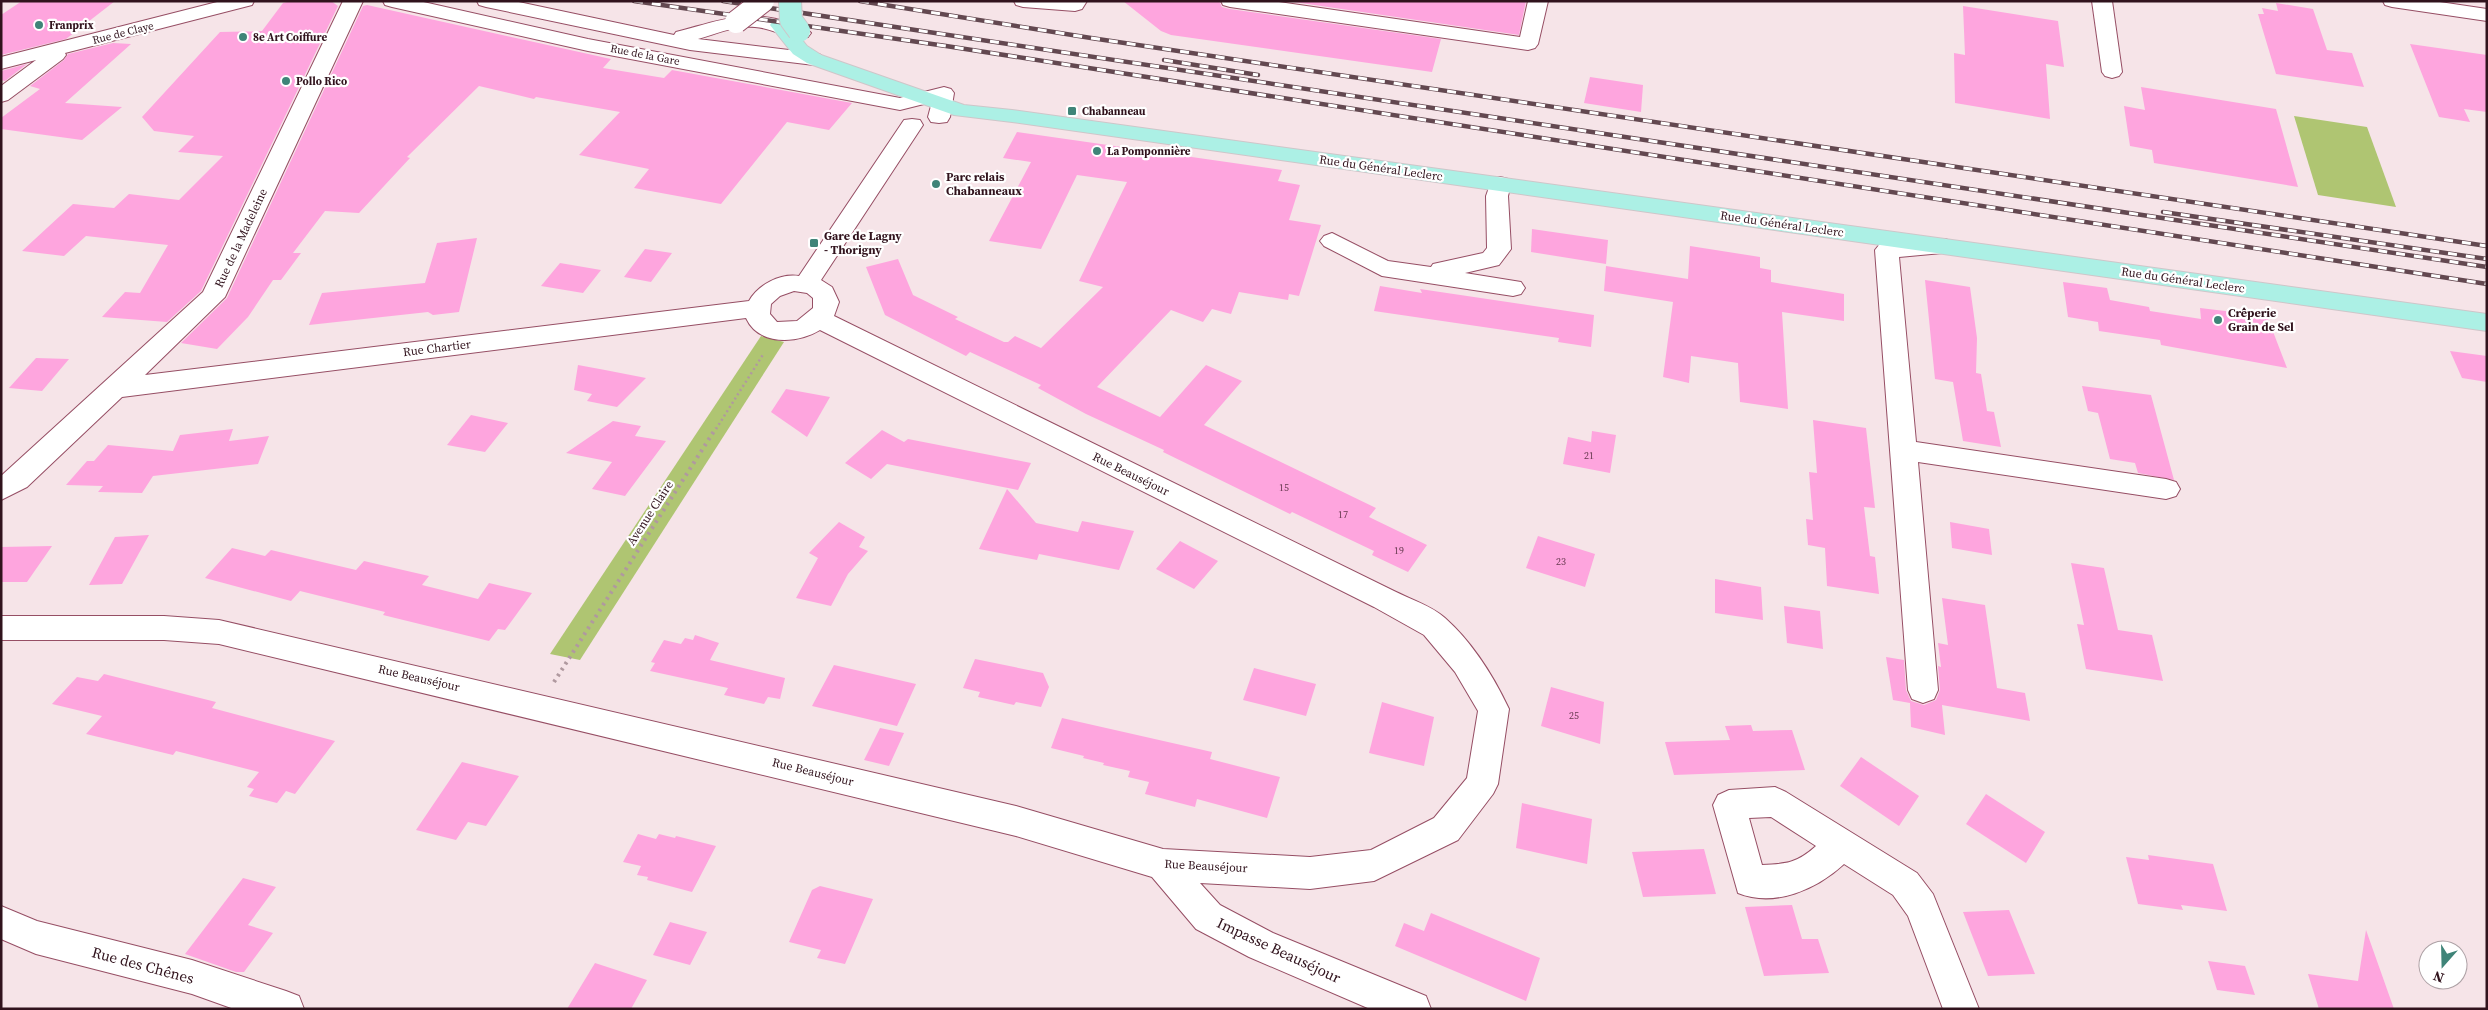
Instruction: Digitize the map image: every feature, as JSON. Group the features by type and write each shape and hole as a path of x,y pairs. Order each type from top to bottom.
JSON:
{"main road":[{"path":"772,1 780,25 802,46"},
{"path":"790,1 791,20 802,46"},
{"name":"Rue du Général Leclerc","path":"802,46 942,105 1078,126 2487,323"}],"street":[{"name":"Rue de Claye","path":"1,63 245,1"},
{"name":"Rue de la Madeleine","path":"1,490 17,480 214,297 353,1"},
{"name":"Rue de la Gare","path":"392,1 588,44 900,104"},
{"name":"Rue de la Gare","path":"486,1 753,54 802,46"},
{"name":"Rue de la Gare","path":"736,22 763,1"},
{"path":"1024,1 1075,5 1077,1"},
{"path":"1230,1 1528,44 1538,1"},
{"path":"2102,1 2112,72"},
{"path":"2392,1 2487,15"},
{"name":"Rue de la Gare","path":"667,38 706,32 736,22 752,21 780,25"},
{"path":"1,96 65,48"},
{"path":"900,104 942,105 927,123 912,125 899,121 895,113 900,104"},
{"path":"806,284 912,125"},
{"path":"1422,274 1491,260 1499,249 1497,196 1500,184"},
{"path":"1332,241 1382,268 1513,288"},
{"path":"1923,690 1887,250 1947,246"},
{"path":"806,284 823,291 827,297 828,304 819,319 807,327 793,331 778,331 760,323 756,316 756,308 761,299 781,286 806,284"},
{"name":"Rue Chartier","path":"118,388 756,308"},
{"name":"Rue Beauséjour","path":"1,628 164,628 219,632 539,706 1016,821 1163,865 1310,873 1374,865 1446,829 1482,784 1494,710 1466,663 1434,626 1384,599 819,319"},
{"path":"1904,450 2166,490"},
{"path":"1842,844 1904,884 1921,906 1961,1009"},
{"name":"Impasse Beauséjour","path":"1163,865 1208,917 1261,945 1413,1009"},
{"name":"Rue des Chênes","path":"1,922 36,937 192,977 286,1009"}],"path":[{"name":"Avenue Claire","path":"539,706 778,331"}],"green space":[{"path":"2294,116 2367,127 2396,207 2318,195"},
{"path":"761,336 784,342 580,660 550,654"}],"building":[{"name":"Franprix","path":"22,1 115,1 66,39 1,55 1,15"},
{"path":"291,1 331,1 338,6 201,291 167,322 102,317 125,292 140,293 168,245 86,236 64,256 22,251 73,204 114,208 129,194 179,200 223,156 178,152 194,136 154,131 142,117 220,32 262,31 283,3"},
{"path":"1123,1 1219,1 1222,7 1230,9 1441,39 1432,72 1171,35 1161,31"},
{"path":"1287,1 1526,1 1519,35"},
{"path":"2276,3 2313,9 2327,50 2352,53 2364,87 2276,74 2258,14 2264,14 2262,8 2278,11"},
{"path":"367,5 611,59 603,68 664,78 672,70 852,103 829,130 787,122 721,204 634,188 649,169 579,155 620,112 536,97 534,99 479,86 407,157 410,158 359,213 325,211 293,253 301,253 281,280 273,280 248,317 217,349 181,343 227,298 363,6"},
{"path":"1963,6 2058,21 2064,67 2046,64 2050,119 1955,103 1954,53 1965,55"},
{"path":"113,43 131,44 65,103 122,107 82,140 1,129 1,118 40,89 30,86 64,60 68,54"},
{"path":"2410,44 2487,55 2487,112 2464,109 2470,122 2439,117"},
{"path":"27,64 5,81 1,80 1,71"},
{"path":"1590,77 1643,85 1641,112 1584,103"},
{"path":"2141,87 2276,109 2298,187 2154,163 2152,150 2130,146 2124,106 2145,110"},
{"path":"1017,132 1282,170 1278,181 1300,185 1289,220 1321,225 1299,296 1289,294 1288,300 1239,292 1231,314 1212,309 1203,322 1171,310 1097,387 1160,417 1206,365 1242,381 1204,425 1376,508 1369,517 1427,545 1408,572 1372,555 1374,551 1292,512 1290,514 1163,452 1164,450 1086,414 1038,388 1041,385 970,352 966,356 885,315 866,267 898,259 913,295 958,317 955,319 1004,342 1008,342 1015,336 1041,348 1103,287 1079,281 1127,182 1077,175 1041,249 989,241 1031,162 1003,158"},
{"path":"1532,229 1608,240 1606,264 1531,252"},
{"path":"477,238 459,312 433,315 428,312 309,325 322,293 425,283 437,243"},
{"path":"1690,246 1760,257 1760,268 1771,270 1771,282 1844,294 1844,321 1782,312 1788,409 1740,402 1738,363 1691,356 1689,383 1663,377 1673,302 1604,291 1606,266 1688,279"},
{"path":"645,249 672,253 651,282 624,277"},
{"path":"560,263 601,270 583,293 541,286"},
{"path":"1925,280 1970,287 1977,338 1976,373 1981,374 1987,411 1994,412 2001,447 1963,441 1953,382 1935,379"},
{"path":"2063,282 2107,288 2110,300 2149,307 2150,311 2201,319 2200,308 2267,316 2287,368 2161,345 2160,340 2099,331 2098,322 2068,317"},
{"path":"1380,286 1422,293 1420,289 1594,315 1591,347 1558,342 1559,338 1374,311"},
{"path":"2450,351 2487,356 2487,382 2462,378"},
{"path":"36,358 69,359 42,391 9,388"},
{"path":"578,365 646,378 617,407 587,401 592,394 574,390"},
{"path":"2082,386 2151,395 2174,480 2138,473 2135,463 2110,459 2098,413 2088,411"},
{"path":"786,389 830,397 807,437 771,412"},
{"path":"471,415 508,423 485,452 447,445"},
{"path":"1813,420 1866,428 1875,508 1864,507 1870,556 1875,557 1879,594 1827,586 1825,548 1808,545 1806,519 1813,520 1809,472 1817,473"},
{"path":"613,421 641,426 635,436 666,441 625,496 592,489 612,462 566,453"},
{"path":"233,429 229,441 269,436 258,464 153,476 142,493 98,492 103,486 66,485 87,461 94,461 108,445 173,451 180,435"},
{"path":"882,430 904,442 908,439 1031,463 1018,490 887,464 871,479 845,463"},
{"path":"1592,431 1616,435 1610,473 1563,464 1568,437 1591,442"},
{"path":"1007,489 1036,523 1078,532 1082,521 1134,531 1119,570 1039,554 1037,560 979,549"},
{"path":"839,522 865,537 859,547 868,551 848,574 831,606 796,598 818,558 809,553"},
{"path":"1950,522 1989,529 1992,555 1952,548"},
{"path":"149,535 122,584 89,585 115,537"},
{"path":"1538,536 1595,554 1585,587 1526,568"},
{"path":"1180,541 1218,561 1194,589 1156,569"},
{"path":"52,546 27,582 1,582 1,547"},
{"path":"232,548 265,556 271,550 356,570 364,561 429,576 422,585 478,599 489,583 532,593 505,630 498,629 489,641 383,615 385,612 300,591 291,601 205,578"},
{"path":"2071,563 2104,568 2118,630 2152,635 2163,681 2086,669 2077,624 2084,625"},
{"path":"1715,579 1761,587 1763,620 1715,613"},
{"path":"1942,598 1985,605 1997,688 2025,693 2030,721 1942,705 1945,735 1911,727 1910,703 1893,700 1886,657 1904,660 1906,690 1911,701 1924,705 1936,700 1940,690 1938,666 1941,667 1938,643 1948,645"},
{"path":"1784,606 1820,611 1823,649 1787,643"},
{"path":"695,635 719,643 710,660 785,678 780,699 768,697 764,704 724,695 728,688 650,671 655,663 651,662 664,640 681,644 685,638 693,640"},
{"path":"975,659 1043,673 1049,687 1041,707 1016,702 1014,705 978,697 980,692 963,688"},
{"path":"834,665 916,684 897,726 812,706"},
{"path":"1254,668 1316,684 1306,716 1243,700"},
{"path":"104,674 216,702 212,708 335,741 295,794 286,791 277,803 249,796 254,789 247,787 259,772 176,751 173,755 86,734 102,716 52,704 77,677 98,681"},
{"path":"1551,687 1604,702 1600,744 1541,726"},
{"path":"1382,702 1434,717 1424,766 1369,753"},
{"path":"1062,718 1212,752 1210,759 1280,777 1267,818 1197,799 1195,807 1145,794 1149,782 1128,777 1130,771 1103,765 1104,763 1083,758 1084,756 1051,748"},
{"path":"1751,725 1753,731 1792,730 1805,770 1674,775 1665,742 1730,740 1725,726"},
{"path":"880,728 904,733 889,766 864,760"},
{"path":"1861,757 1919,796 1899,826 1840,786"},
{"path":"462,762 519,776 486,826 468,822 456,840 416,830"},
{"path":"1986,794 2045,832 2026,863 1966,824"},
{"path":"1522,803 1592,819 1587,864 1516,848"},
{"path":"638,834 656,839 659,834 675,838 676,836 716,846 692,892 647,880 648,877 637,875 641,866 623,862"},
{"path":"1704,849 1716,894 1643,897 1632,852"},
{"path":"2148,855 2213,864 2227,911 2181,905 2183,910 2138,904 2126,857 2149,860"},
{"path":"243,878 276,887 248,925 273,933 244,972 236,972 185,954"},
{"path":"820,886 873,899 845,964 817,958 821,950 789,942 812,890"},
{"path":"1792,905 1802,939 1818,939 1829,973 1764,976 1745,907"},
{"path":"2009,910 2035,974 1988,976 1963,912"},
{"path":"1431,913 1540,958 1526,1001 1395,946 1404,923 1424,931"},
{"path":"670,922 707,932 690,965 653,955"},
{"path":"2366,930 2394,1009 2319,1009 2308,974 2358,981"},
{"path":"2208,961 2245,966 2255,995 2217,990"},
{"path":"595,963 647,980 631,1009 567,1009"}],"railway":[{"path":"634,1 946,46 2487,284"},
{"path":"723,1 2487,267"},
{"path":"860,1 1091,38 2487,246"},
{"path":"1164,60 1258,75"},
{"path":"2163,212 2487,259"}],"place":[{"name":"Franprix","path":"39,25"},
{"name":"8e Art Coiffure","path":"243,37"},
{"name":"Pollo Rico","path":"286,81"},
{"name":"Chabanneau","path":"1072,111"},
{"name":"La Pomponnière","path":"1097,151"},
{"name":"Parc relais Chabanneaux","path":"936,184"},
{"name":"Gare de Lagny - Thorigny","path":"814,243"},
{"name":"Crêperie Grain de Sel","path":"2218,320"}]}
